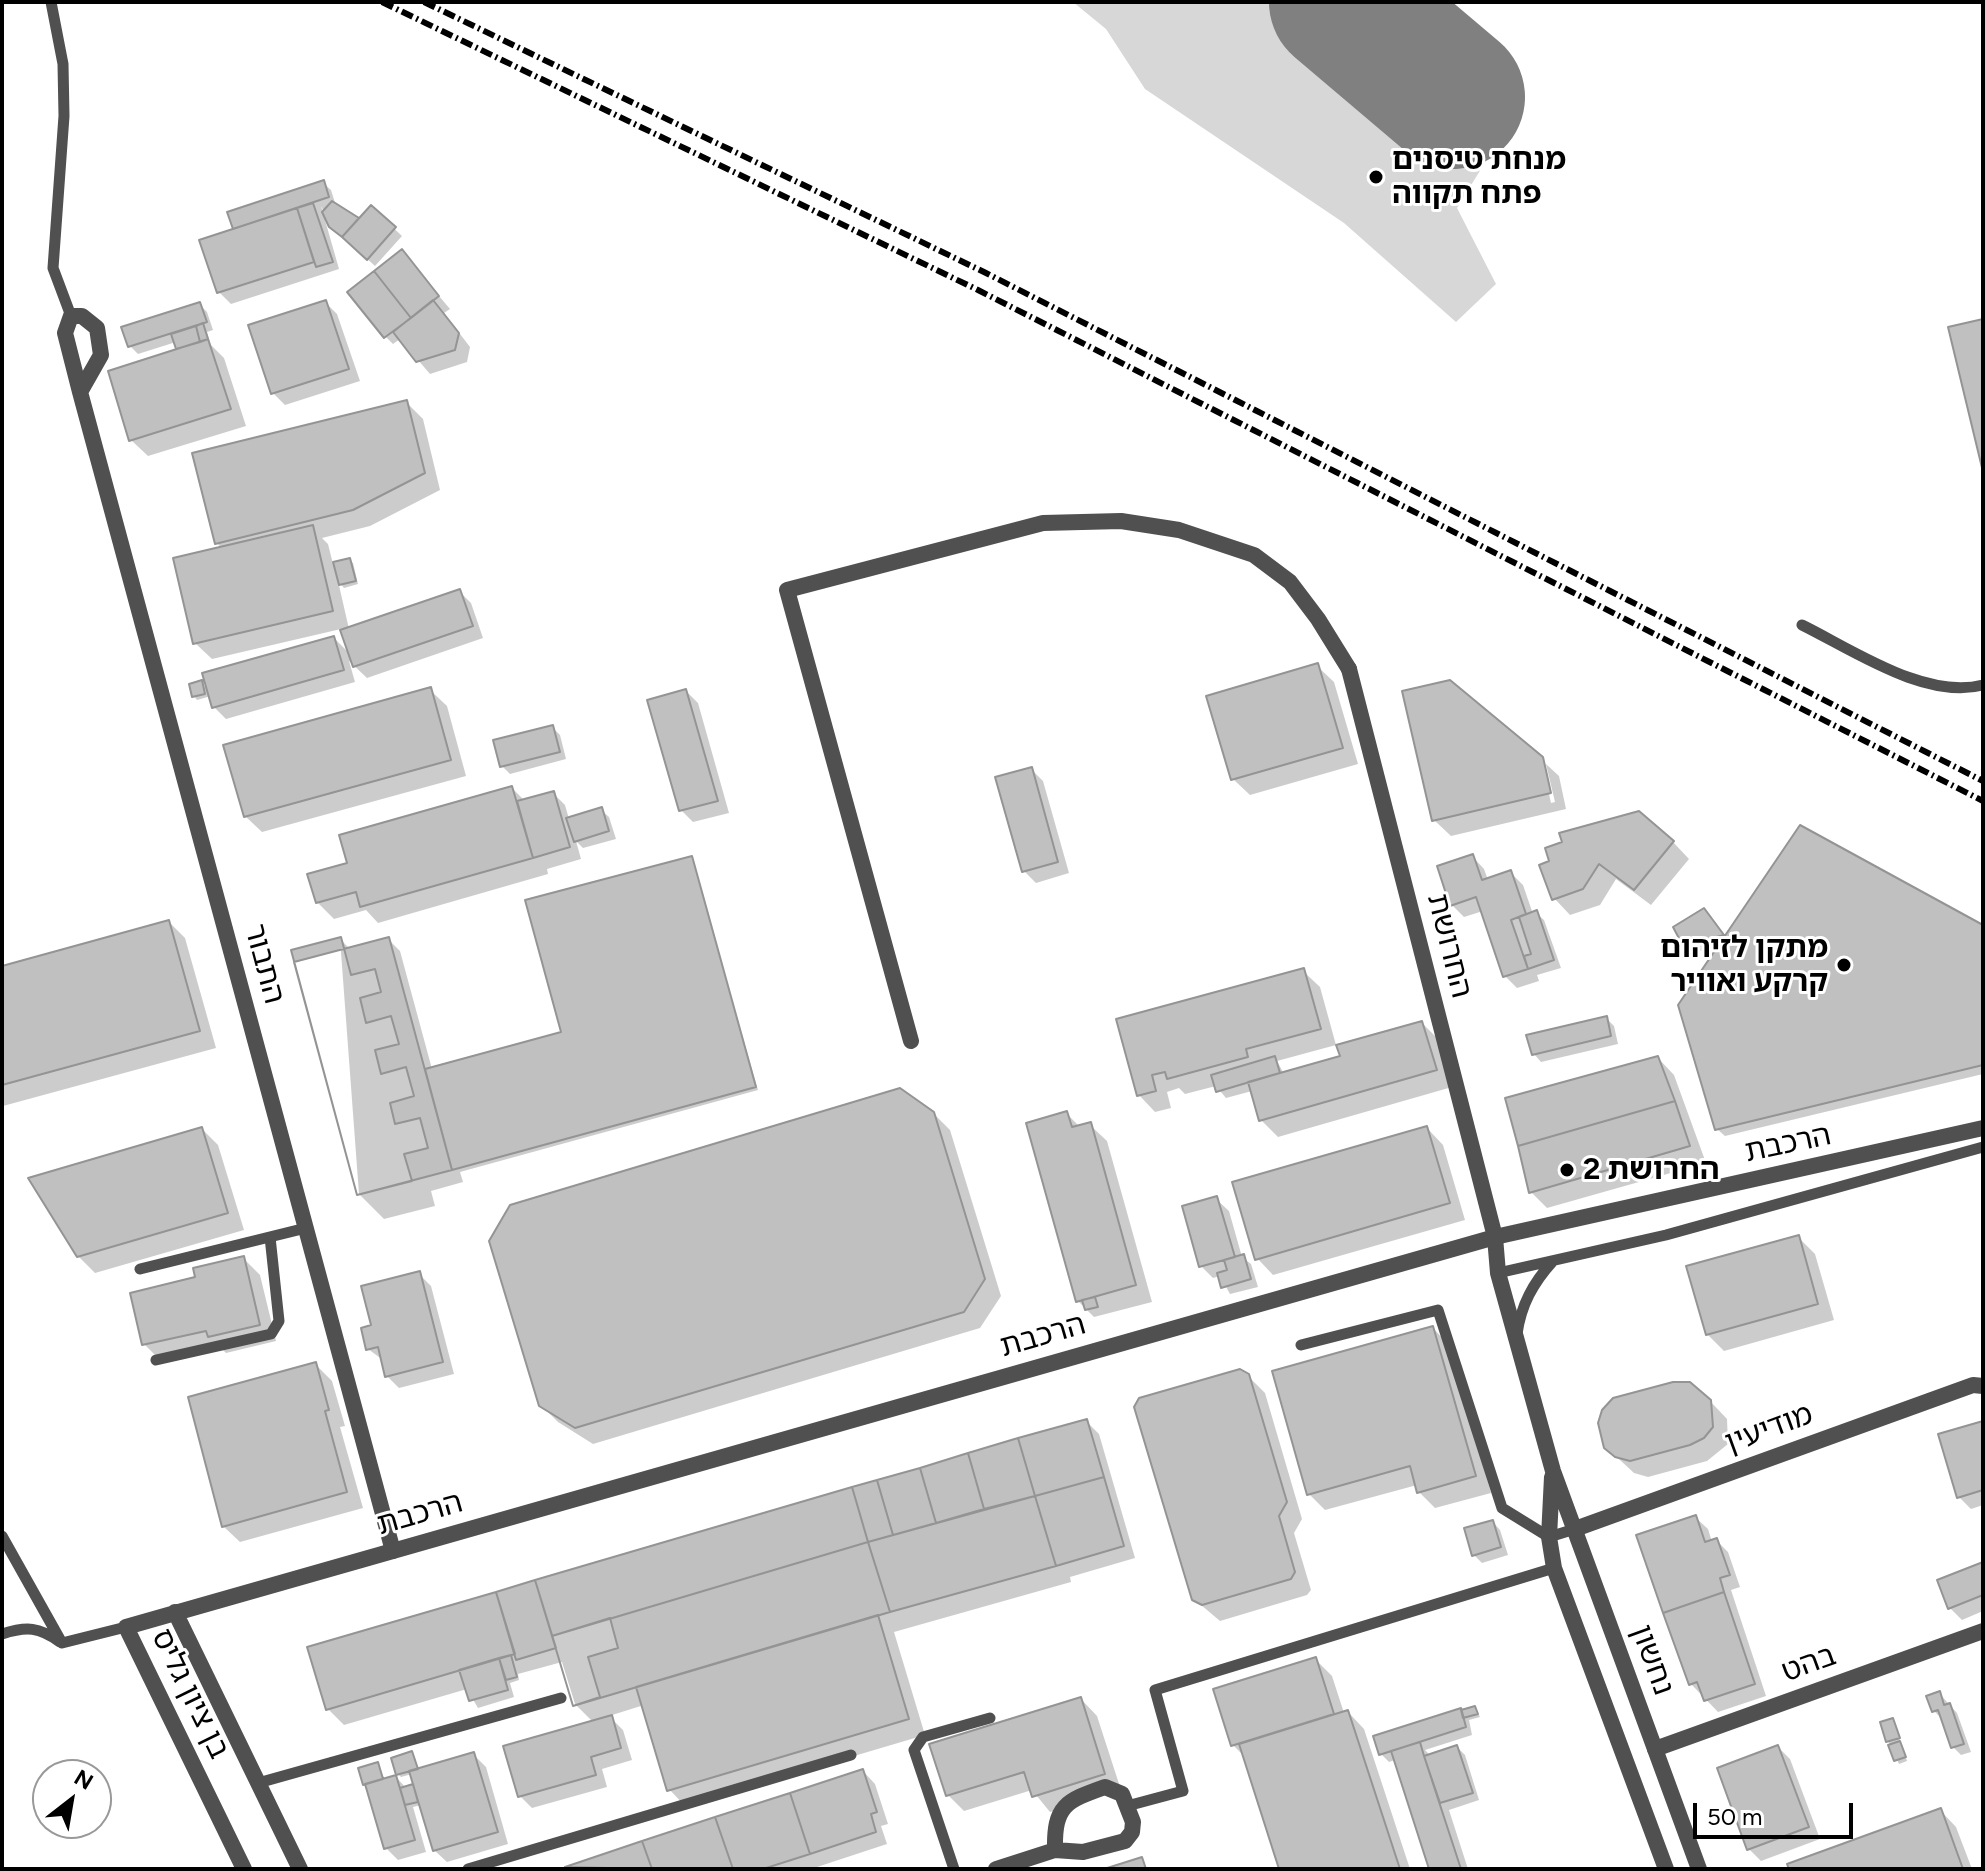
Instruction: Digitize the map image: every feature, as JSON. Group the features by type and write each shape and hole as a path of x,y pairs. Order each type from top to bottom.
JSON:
{"street":[{"path":"71,316 82,316 97,328 101,355 80,392"},
{"name":"התבור","path":"71,316 65,333 80,392 393,1551"},
{"name":"החרושת","path":"911,1041 787,590 1043,523 1136,523 1179,530 1254,555 1290,582 1318,619 1349,669 1495,1237"},
{"name":"הרכבת","path":"126,1627 1495,1237 1983,1128"},
{"name":"נחשון","path":"1495,1237 1498,1273 1553,1471 1699,1869"},
{"name":"מודיעין","path":"1575,1529 1973,1385 1983,1386"},
{"name":"נחשון","path":"1553,1471 1549,1537 1554,1568 1666,1869"},
{"name":"בן ציון גליס","path":"175,1612 300,1869"},
{"name":"בן ציון גליס","path":"126,1627 244,1869"},
{"name":"בהט","path":"1655,1749 1983,1631"},
{"path":"996,1869 1055,1850 1083,1852 1125,1841 1132,1832 1133,1822 1122,1794 1115,1788 1105,1787 1064,1805 1057,1818 1055,1850"}],"lane":[{"path":"51,2 63,64 64,116 53,268 71,316"},
{"path":"1802,625 1906,676 1942,688 1983,685"},
{"path":"1498,1273 1666,1235 1983,1147"},
{"path":"140,1269 306,1228"},
{"path":"156,1360 271,1334 279,1321 270,1237"},
{"path":"1516,1338 1520,1312 1532,1289 1553,1261"},
{"path":"1301,1345 1438,1310 1502,1508 1549,1537 1575,1529"},
{"path":"2,1536 62,1643"},
{"path":"1127,1806 1183,1791 1155,1690 1554,1568"},
{"name":"בן ציון גליס","path":"62,1643 126,1627"},
{"path":"2,1634 22,1628 42,1629 62,1643"},
{"path":"258,1783 561,1698"},
{"path":"954,1869 914,1750 923,1737 990,1718"},
{"path":"468,1869 851,1755"}],"shaded area":[{"name":"מנחת טיסנים פתח תקווה","path":"1073,2 1436,2 1483,40 1512,87 1511,96 1521,104 1457,208 1496,284 1456,322 1344,223 1145,89 1106,29"}],"building":[{"path":"324,180 329,197 233,229 227,212"},
{"path":"332,201 359,218 342,237 329,227 322,212"},
{"path":"313,203 333,262 316,267 297,208"},
{"path":"371,205 396,227 367,260 342,237"},
{"path":"297,208 314,262 217,293 199,240"},
{"path":"402,249 439,296 411,318 374,271"},
{"path":"374,271 411,318 384,338 347,292"},
{"path":"326,300 349,369 271,394 248,325"},
{"path":"433,300 459,333 455,350 416,362 393,332"},
{"path":"200,302 207,322 128,347 121,327"},
{"path":"1983,319 1983,472 1948,327"},
{"path":"203,323 208,339 200,342 196,326"},
{"path":"196,326 200,342 176,349 171,334"},
{"path":"208,339 231,409 129,441 108,371"},
{"path":"407,400 425,473 353,510 215,544 192,453"},
{"path":"313,525 333,611 193,644 173,558"},
{"path":"350,558 356,581 339,585 333,562"},
{"path":"460,589 473,626 353,667 340,630"},
{"path":"334,636 344,670 212,708 202,673"},
{"path":"1318,663 1343,748 1231,780 1206,696"},
{"path":"202,680 205,694 192,697 189,684"},
{"path":"1450,680 1543,757 1551,793 1432,821 1402,691"},
{"path":"431,687 451,760 244,817 223,745"},
{"path":"686,689 718,801 679,811 647,700"},
{"path":"553,725 560,752 500,767 493,740"},
{"path":"1032,767 1058,862 1022,872 995,777"},
{"path":"512,786 533,858 360,907 356,892 316,903 307,874 347,863 339,835"},
{"path":"554,791 570,847 533,858 517,801"},
{"path":"602,807 609,831 574,842 566,818"},
{"path":"1639,811 1674,841 1634,890 1599,864 1583,889 1552,900 1539,865 1549,861 1545,848 1562,842 1559,833"},
{"name":"מתקן לזיהום קרקע ואוויר","path":"1800,825 1983,925 1983,1065 1715,1130 1678,1005"},
{"path":"1473,854 1482,880 1511,870 1526,914 1511,920 1528,969 1503,977 1476,897 1450,906 1437,866"},
{"path":"692,856 756,1087 452,1170 425,1069 561,1032 525,900"},
{"path":"1704,908 1724,935 1683,946 1673,927"},
{"path":"1537,910 1554,960 1528,969 1524,956 1531,954 1519,917"},
{"path":"169,920 200,1031 2,1085 2,966"},
{"path":"341,937 351,975 375,969 381,992 360,998 366,1023 391,1016 399,1044 375,1050 381,1074 406,1067 414,1096 390,1103 395,1124 420,1118 428,1148 404,1154 412,1181 357,1195 291,950"},
{"path":"389,937 452,1170 357,1195 294,962"},
{"path":"1304,968 1321,1029 1246,1049 1248,1057 1167,1079 1165,1072 1152,1075 1156,1091 1137,1096 1116,1019"},
{"path":"1607,1016 1611,1036 1532,1055 1526,1035"},
{"path":"1422,1021 1437,1070 1259,1121 1248,1082 1340,1056 1336,1045"},
{"path":"1275,1056 1280,1073 1216,1092 1211,1075"},
{"name":"החרושת 2","path":"1658,1056 1675,1101 1518,1146 1505,1098"},
{"path":"900,1088 934,1112 985,1279 964,1312 575,1428 539,1406 489,1241 510,1205"},
{"name":"החרושת 2","path":"1675,1101 1690,1146 1529,1193 1518,1146"},
{"path":"1067,1111 1072,1127 1091,1122 1136,1285 1076,1302 1026,1123"},
{"path":"1427,1126 1450,1203 1255,1260 1232,1182"},
{"path":"202,1127 228,1213 77,1257 28,1178"},
{"path":"1217,1196 1235,1257 1199,1267 1182,1206"},
{"path":"1799,1235 1818,1304 1706,1335 1686,1266"},
{"path":"1244,1254 1251,1279 1221,1288 1217,1273 1227,1270 1224,1260"},
{"path":"244,1256 260,1325 208,1337 206,1331 142,1345 130,1293 195,1277 193,1268"},
{"path":"420,1271 443,1362 385,1377 378,1347 366,1350 361,1328 371,1325 361,1286"},
{"path":"1095,1297 1098,1307 1085,1310 1082,1300"},
{"path":"1433,1326 1476,1476 1417,1493 1410,1466 1307,1495 1272,1371"},
{"path":"316,1362 329,1410 325,1411 347,1492 222,1527 188,1397"},
{"path":"1240,1369 1249,1374 1287,1502 1279,1516 1295,1572 1291,1579 1202,1605 1192,1600 1134,1407 1139,1398"},
{"path":"1673,1382 1690,1382 1711,1400 1713,1427 1704,1438 1690,1445 1630,1461 1615,1457 1604,1448 1598,1423 1602,1410 1613,1398"},
{"path":"1087,1419 1104,1477 1035,1496 1018,1438"},
{"path":"1983,1421 1983,1490 1957,1498 1938,1434"},
{"path":"1018,1438 1035,1496 984,1509 968,1453"},
{"path":"968,1453 984,1509 936,1523 920,1468"},
{"path":"920,1468 936,1523 893,1535 877,1480"},
{"path":"1104,1477 1124,1546 1056,1566 1035,1496"},
{"path":"877,1480 893,1535 868,1542 852,1487"},
{"path":"852,1487 868,1542 552,1636 535,1580"},
{"path":"1035,1496 1056,1566 890,1612 868,1542"},
{"path":"1696,1515 1705,1542 1717,1538 1730,1575 1720,1578 1724,1592 1663,1613 1636,1535"},
{"path":"1493,1520 1501,1547 1472,1556 1464,1528"},
{"path":"868,1542 890,1612 573,1706 552,1636"},
{"path":"1983,1562 1983,1595 1948,1609 1937,1580"},
{"path":"535,1580 556,1648 516,1660 496,1592"},
{"path":"496,1592 515,1654 326,1710 307,1647"},
{"path":"1724,1592 1755,1684 1704,1701 1697,1682 1689,1685 1663,1613"},
{"path":"878,1615 909,1719 667,1791 636,1687"},
{"path":"610,1618 618,1648 588,1657 600,1697 573,1706 552,1636"},
{"path":"511,1655 517,1677 506,1680 499,1658"},
{"path":"1316,1657 1334,1714 1231,1746 1213,1689"},
{"path":"499,1658 508,1690 469,1701 459,1670"},
{"path":"1940,1691 1944,1705 1950,1703 1964,1744 1951,1748 1938,1710 1932,1712 1926,1696"},
{"path":"1081,1697 1105,1774 1032,1797 1024,1772 946,1796 929,1744"},
{"path":"1475,1706 1478,1714 1463,1718 1461,1710"},
{"path":"1461,1708 1466,1727 1379,1755 1373,1736"},
{"path":"1348,1710 1400,1869 1279,1869 1239,1744"},
{"path":"612,1715 621,1748 591,1757 596,1775 518,1797 503,1746"},
{"path":"1893,1718 1900,1738 1886,1742 1880,1722"},
{"path":"1900,1741 1906,1757 1894,1761 1888,1745"},
{"path":"1420,1742 1461,1869 1429,1869 1391,1751"},
{"path":"1457,1745 1473,1793 1440,1803 1424,1756"},
{"path":"1778,1745 1809,1827 1747,1850 1717,1768"},
{"path":"412,1751 418,1769 396,1775 391,1758"},
{"path":"474,1752 498,1832 433,1851 409,1771"},
{"path":"378,1762 383,1779 363,1785 358,1768"},
{"path":"863,1769 877,1812 871,1814 876,1832 810,1854 790,1793"},
{"path":"396,1775 415,1840 384,1849 365,1784"},
{"path":"413,1784 418,1802 405,1805 400,1788"},
{"path":"790,1793 810,1854 763,1869 733,1869 715,1817"},
{"path":"1941,1808 1963,1869 1789,1869 1787,1864"},
{"path":"715,1817 733,1869 652,1869 642,1841"},
{"path":"642,1841 652,1869 565,1867"},
{"path":"1142,1857 1146,1869 1104,1869"}],"runway":[{"path":"1341,2 1453,97"}],"railway":[{"path":"382,2 978,290 1983,801"},
{"path":"424,2 986,273 1983,781"}],"place":[{"name":"מנחת טיסנים פתח תקווה","path":"1376,177"},
{"name":"מתקן לזיהום קרקע ואוויר","path":"1844,965"},
{"name":"החרושת 2","path":"1567,1170"}]}
